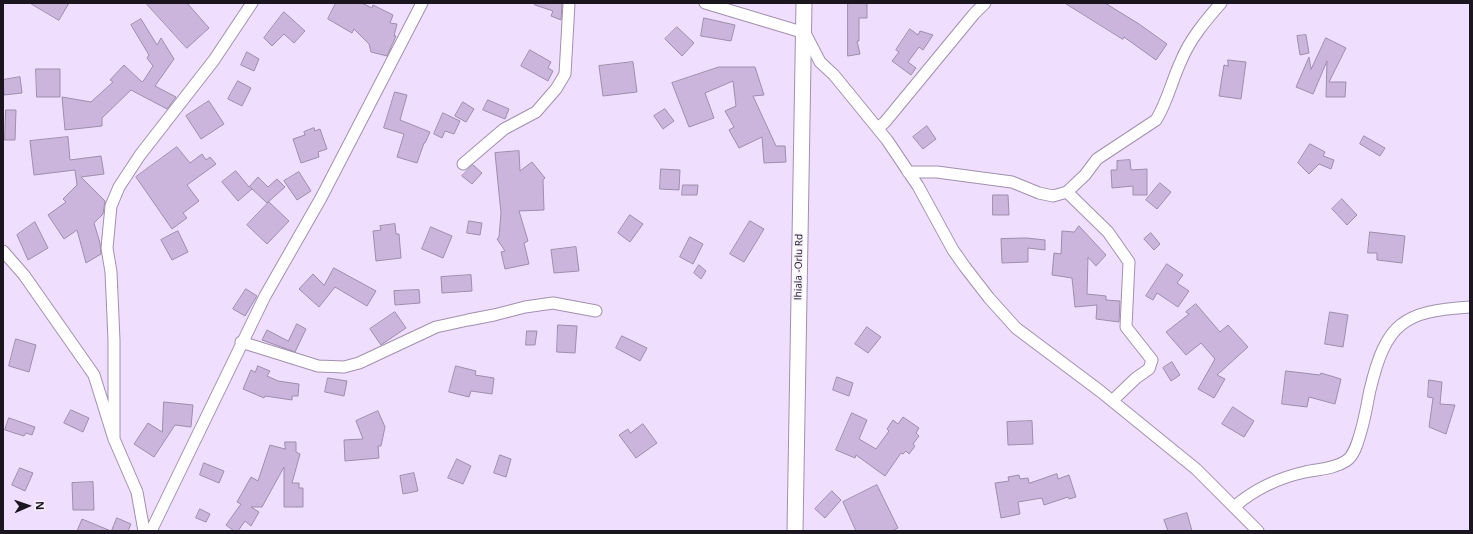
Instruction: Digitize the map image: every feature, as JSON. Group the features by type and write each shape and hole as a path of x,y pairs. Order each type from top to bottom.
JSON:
{"main road":[{"name":"Ihiala -Orlu Rd","path":"795,531 805,33 804,3"}],"street":[{"path":"114,439 114,340 111,272 107,248 110,206 119,187 140,155 209,66 252,3"},
{"path":"151,531 265,296 320,198 422,3"},
{"path":"463,164 504,129 536,112 556,89 565,74 569,3"},
{"path":"705,3 805,33 820,62 834,75 878,128 908,172 953,250 989,298 1016,328 1112,401 1196,469 1235,506 1258,531"},
{"path":"878,128 885,122 974,14 985,3"},
{"path":"908,172 937,172 1012,182 1039,193 1053,196 1067,192 1085,175 1097,159 1156,120 1162,111 1167,93 1182,58 1205,22 1222,3"},
{"path":"1067,192 1108,232 1129,262 1126,327 1152,360 1150,369 1136,378 1112,401"},
{"path":"3,251 28,280 94,375 114,439 137,492 144,531"},
{"path":"242,342 318,366 344,367 359,363 436,327 525,307 553,303 596,311"},
{"path":"1235,506 1250,493 1272,483 1304,473 1332,467 1347,460 1355,449 1364,423 1370,389 1382,351 1394,330 1406,320 1421,314 1441,309 1470,307"}],"building":[{"path":"30,3 69,3 59,20"},
{"path":"146,3 187,3 209,28 187,48"},
{"path":"336,3 362,3 372,8 373,5 393,15 390,23 397,24 394,36 396,36 387,56 371,52 369,44 354,29 352,33 328,19"},
{"path":"535,3 562,3 561,20 551,16 553,11 535,5"},
{"path":"848,3 867,3 867,18 859,18 859,41 857,41 860,54 848,56"},
{"path":"1065,3 1105,3 1139,24 1167,44 1156,60 1124,37 1123,39"},
{"path":"284,12 305,31 294,43 284,34 272,46 264,38"},
{"path":"704,18 735,25 731,41 701,36"},
{"path":"141,19 157,45 161,38 174,59 155,86 176,97 167,109 131,90 102,118 102,126 65,130 62,97 91,102 113,82 110,80 124,65 142,82 144,80 153,66 147,58 149,55 131,25"},
{"path":"677,27 694,43 682,56 665,39"},
{"path":"910,29 918,35 920,31 933,35 923,50 919,47 908,62 916,68 911,75 892,61 899,52 896,50"},
{"path":"1306,35 1309,53 1300,55 1297,36"},
{"path":"1326,38 1346,48 1329,82 1346,82 1345,97 1326,97 1327,61 1313,94 1296,87 1309,57 1311,69"},
{"path":"530,50 551,62 548,68 553,71 548,81 521,66"},
{"path":"247,52 259,59 254,71 241,65"},
{"path":"1228,60 1246,62 1241,99 1219,96 1224,65 1228,66"},
{"path":"633,62 637,92 603,96 599,66"},
{"path":"719,67 755,67 764,95 753,96 776,146 785,146 786,162 764,163 762,137 739,148 729,130 734,127 725,111 736,106 733,81 705,93 714,118 689,127 672,83"},
{"path":"36,69 60,69 60,97 37,97"},
{"path":"20,77 22,93 4,95 3,80"},
{"path":"238,81 251,88 242,106 228,99"},
{"path":"395,92 407,95 400,120 430,132 424,143 417,163 397,157 404,134 384,128"},
{"path":"488,100 509,109 505,119 483,110"},
{"path":"209,101 224,124 201,139 186,116"},
{"path":"463,102 474,109 466,122 455,116"},
{"path":"665,109 674,121 663,129 654,116"},
{"path":"6,110 16,110 15,140 5,140"},
{"path":"443,113 460,121 454,134 445,131 442,138 434,134"},
{"path":"927,126 936,139 923,149 913,137"},
{"path":"314,128 315,131 320,129 327,149 318,152 319,157 301,163 293,139 305,135 304,132"},
{"path":"1364,136 1385,148 1380,156 1360,144"},
{"path":"68,137 70,160 101,156 104,174 81,177 105,201 103,214 94,223 100,243 101,254 86,263 77,230 64,239 48,215 66,202 63,199 77,185 75,170 34,175 30,141"},
{"path":"1310,144 1325,152 1323,156 1334,160 1331,169 1319,164 1309,174 1298,163"},
{"path":"177,147 190,163 202,154 206,160 210,157 216,164 187,185 199,201 183,213 187,218 172,229 136,177"},
{"path":"519,151 520,171 532,162 545,178 543,180 544,210 519,211 528,241 524,243 529,264 505,269 501,252 505,251 497,239 499,237 501,213 495,153"},
{"path":"1130,160 1131,170 1147,169 1147,195 1133,195 1133,186 1112,188 1111,170 1117,170 1117,161"},
{"path":"473,165 482,173 472,184 462,176"},
{"path":"661,169 680,170 679,190 660,189"},
{"path":"236,171 249,187 258,177 268,187 277,179 285,187 267,203 250,187 252,189 238,201 222,182"},
{"path":"299,172 311,191 297,200 284,181"},
{"path":"1160,183 1171,192 1157,209 1146,200"},
{"path":"683,185 698,185 697,195 682,195"},
{"path":"993,195 1008,195 1009,215 993,215"},
{"path":"1342,199 1357,215 1347,225 1332,209"},
{"path":"269,202 289,221 267,244 247,225"},
{"path":"630,215 643,224 630,242 618,233"},
{"path":"469,221 482,223 480,235 467,233"},
{"path":"750,221 764,229 744,262 730,254"},
{"path":"35,222 48,248 28,260 17,235"},
{"path":"395,224 396,234 399,234 401,258 376,261 373,231 381,230 380,226"},
{"path":"1079,226 1106,255 1096,266 1088,257 1087,294 1106,296 1106,300 1120,301 1119,322 1096,319 1097,305 1075,307 1072,278 1052,275 1054,253 1061,254 1062,231 1074,232"},
{"path":"431,227 452,236 443,258 422,249"},
{"path":"178,231 188,252 172,260 161,240"},
{"path":"1370,232 1405,236 1402,263 1377,260 1377,253 1368,253"},
{"path":"1151,233 1160,244 1154,250 1144,239"},
{"path":"690,237 703,244 693,264 680,257"},
{"path":"1027,238 1045,240 1045,250 1028,248 1028,262 1002,263 1001,239"},
{"path":"576,247 579,271 554,273 551,250"},
{"path":"1167,264 1183,275 1177,283 1189,291 1178,307 1157,293 1153,300 1146,296"},
{"path":"699,265 706,271 701,279 694,273"},
{"path":"334,268 376,291 367,306 335,287 319,307 299,289 313,274 324,285"},
{"path":"471,275 472,291 442,293 441,277"},
{"path":"246,289 257,296 245,316 233,309"},
{"path":"419,290 420,303 395,305 394,291"},
{"path":"1196,304 1220,332 1228,325 1248,347 1217,375 1225,379 1214,398 1198,389 1215,359 1201,343 1186,355 1166,332 1189,314 1186,312"},
{"path":"395,312 406,328 381,345 370,329"},
{"path":"1330,312 1348,315 1343,347 1325,344"},
{"path":"297,324 306,329 295,352 262,340 267,330 288,341"},
{"path":"558,325 577,326 575,353 557,352"},
{"path":"867,327 881,337 868,353 855,344"},
{"path":"527,331 537,331 535,345 526,345"},
{"path":"622,336 647,348 640,361 616,348"},
{"path":"16,339 36,345 29,372 9,366"},
{"path":"1172,362 1180,375 1171,381 1163,368"},
{"path":"258,366 270,371 267,376 278,381 299,384 298,396 292,396 292,400 265,396 264,398 243,389 251,370 255,372"},
{"path":"456,366 476,371 475,375 494,378 492,394 471,391 469,397 449,392"},
{"path":"1286,371 1320,375 1321,373 1341,379 1335,404 1309,397 1307,407 1282,404"},
{"path":"837,377 853,383 849,396 833,390"},
{"path":"328,378 347,381 344,396 325,392"},
{"path":"1429,380 1442,382 1440,404 1455,405 1446,434 1429,427 1433,398 1428,397"},
{"path":"164,402 193,405 191,427 175,425 154,457 134,444 148,423 162,432"},
{"path":"1233,407 1254,421 1244,437 1222,424"},
{"path":"71,410 89,418 83,432 64,423"},
{"path":"378,411 385,427 381,446 378,446 379,458 345,461 344,440 363,439 356,421"},
{"path":"852,413 867,420 859,439 876,449 889,431 887,429 893,420 898,424 903,417 919,428 916,433 919,436 913,444 915,446 909,454 906,451 903,454 901,453 885,476 856,455 855,458 836,450"},
{"path":"9,418 35,427 32,435 26,433 24,436 5,430"},
{"path":"1032,421 1033,444 1008,445 1007,422"},
{"path":"643,424 657,443 636,458 619,435 628,429 630,433"},
{"path":"285,442 296,442 296,452 300,454 292,483 299,483 299,488 303,488 303,507 284,507 284,467 262,507 251,507 259,512 251,526 245,521 238,531 234,531 226,525 241,504 237,502 251,477 258,481 270,445 285,449"},
{"path":"500,455 511,459 506,477 494,473"},
{"path":"457,459 471,466 463,484 448,478"},
{"path":"204,463 224,471 219,483 200,475"},
{"path":"20,468 33,473 25,491 12,485"},
{"path":"414,473 418,491 403,494 400,476"},
{"path":"1057,474 1058,479 1069,475 1076,497 1069,499 1068,497 1044,505 1042,498 1018,502 1020,514 1001,518 995,483 1009,481 1008,477 1019,475 1020,479 1028,478 1029,483"},
{"path":"93,482 94,510 73,510 72,483"},
{"path":"877,485 898,528 892,531 856,531 843,502"},
{"path":"832,491 841,500 825,518 815,509"},
{"path":"200,509 210,514 206,522 196,518"},
{"path":"1187,513 1192,531 1168,531 1164,520"},
{"path":"117,518 131,524 128,531 111,531"},
{"path":"82,519 111,531 77,531"}]}
